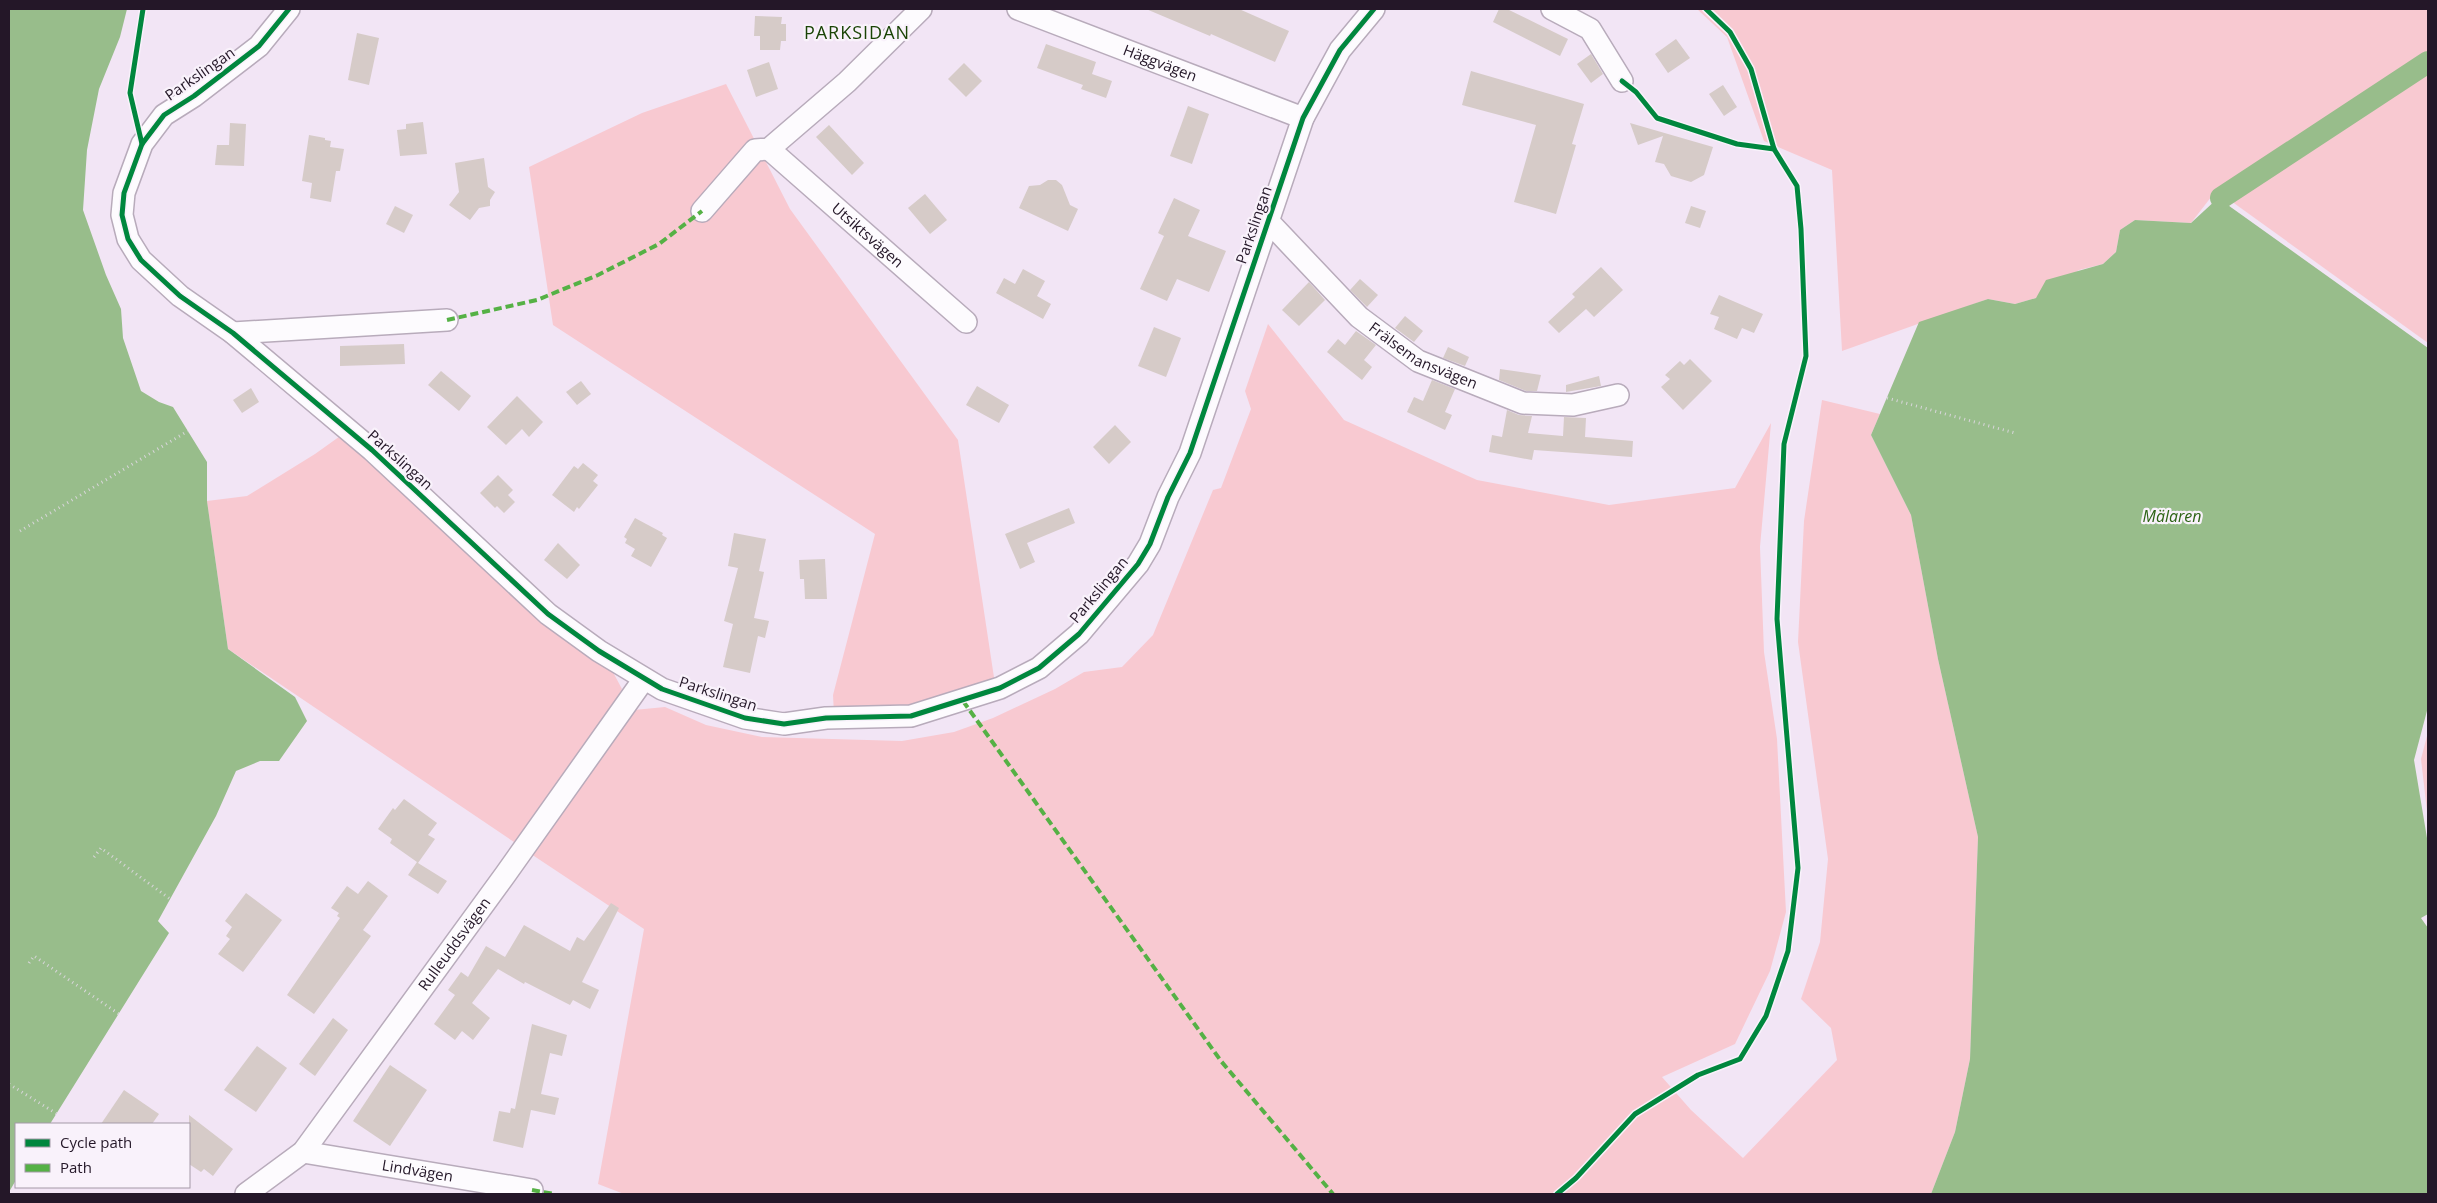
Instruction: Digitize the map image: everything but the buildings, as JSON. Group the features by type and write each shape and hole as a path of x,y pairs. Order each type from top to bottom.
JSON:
{"street":[{"name":"Parkslingan","path":"289,9 259,46 194,96 164,115 142,144 124,193 122,215 128,239 141,260 180,296 233,333 372,450 548,614 598,651 644,679 699,703 745,718 784,724 826,718 911,716 1000,688 1039,668 1079,634 1138,564 1150,544 1168,497 1190,453 1303,118 1340,50 1374,9"},
{"path":"702,211 755,150 769,150 847,82 921,9"},
{"name":"Häggvägen","path":"1018,9 1303,118"},
{"path":"1552,9 1590,29 1622,81"},
{"name":"Utsiktsvägen","path":"769,150 966,322"},
{"name":"Frälsemansvägen","path":"1268,221 1360,317 1418,361 1523,404 1573,405 1618,395"},
{"path":"233,333 447,320"},
{"name":"Rulleuddsvägen","path":"246,1194 303,1152 505,875 644,679"},
{"name":"Lindvägen","path":"303,1152 532,1190"}],"path":[{"path":"1887,398 2015,433"},
{"path":"20,531 188,431"},
{"path":"94,857 101,848 170,899"},
{"path":"29,963 34,956 119,1014"},
{"path":"9,1084 57,1114"}],"shaded area":[{"path":"1697,9 2428,9 2428,51 2215,192 2191,223 2135,220 2120,230 2116,252 2103,264 2079,270 2036,298 2015,304 1988,299 1842,351 1832,170 1764,141 1727,37"},
{"path":"2428,73 2428,343 2231,201"},
{"path":"726,84 790,209 958,440 995,684 916,707 834,714 833,695 875,534 553,325 529,167 642,113"},
{"path":"1268,324 1344,420 1477,480 1609,505 1735,488 1771,423 1760,547 1764,652 1777,739 1786,912 1770,971 1735,1044 1662,1077 1691,1110 1743,1158 1837,1060 1831,1028 1801,999 1820,942 1828,859 1798,642 1804,521 1822,400 1880,414 1871,435 1911,515 1938,659 1978,837 1970,1059 1955,1132 1931,1194 624,1194 598,1184 644,929 531,854 634,710 665,707 706,725 762,737 902,741 954,732 993,718 1055,689 1084,672 1122,667 1153,635 1213,490 1221,488 1251,409 1245,391"},
{"path":"343,434 607,661 622,689 608,714 517,844 228,649 207,501 247,496 315,454"},
{"path":"2428,732 2428,820 2421,759"}],"water":[{"path":"9,9 127,9 120,37 99,89 87,150 83,210 106,275 121,309 123,338 141,391 159,402 173,407 207,462 207,501 228,649 295,697 307,721 279,761 260,761 236,771 216,816 158,921 169,933 51,1123 15,1123 15,1182 9,1192"},
{"name":"Mälaren","path":"2218,198 2428,348 2428,707 2414,760 2428,844 2428,914 2421,918 2428,928 2428,1194 1931,1194 1955,1132 1970,1059 1978,837 1938,659 1911,515 1871,435 1919,322 1988,299 2015,304 2036,298 2046,280 2103,264 2116,252 2120,230 2135,220 2191,223"}],"waterway":[{"path":"2221,198 2428,62"}],"marked path":[{"path":"447,320 537,300 598,275 659,244 702,211"},
{"path":"963,701 1221,1061 1333,1194"},
{"path":"532,1190 554,1194"}],"cycle path":[{"path":"142,144 130,93 143,9"},
{"path":"289,9 259,46 194,96 164,115 142,144 124,193 122,215 128,239 141,260 180,296 233,333 372,450 548,614 599,651 662,689 745,718 784,724 826,718 911,716 1000,688 1039,668 1079,634 1138,564 1150,544 1168,497 1190,453 1303,118 1340,50 1374,9"},
{"path":"1557,1194 1576,1178 1635,1114 1698,1075 1740,1059 1766,1016 1788,951 1798,868 1777,619 1784,444 1806,356 1801,229 1797,186 1774,149 1751,69 1730,32 1706,9"},
{"path":"1622,81 1636,92 1657,118 1737,144 1774,149"}],"district":[{"name":"PARKSIDAN","path":"857,33"}]}
